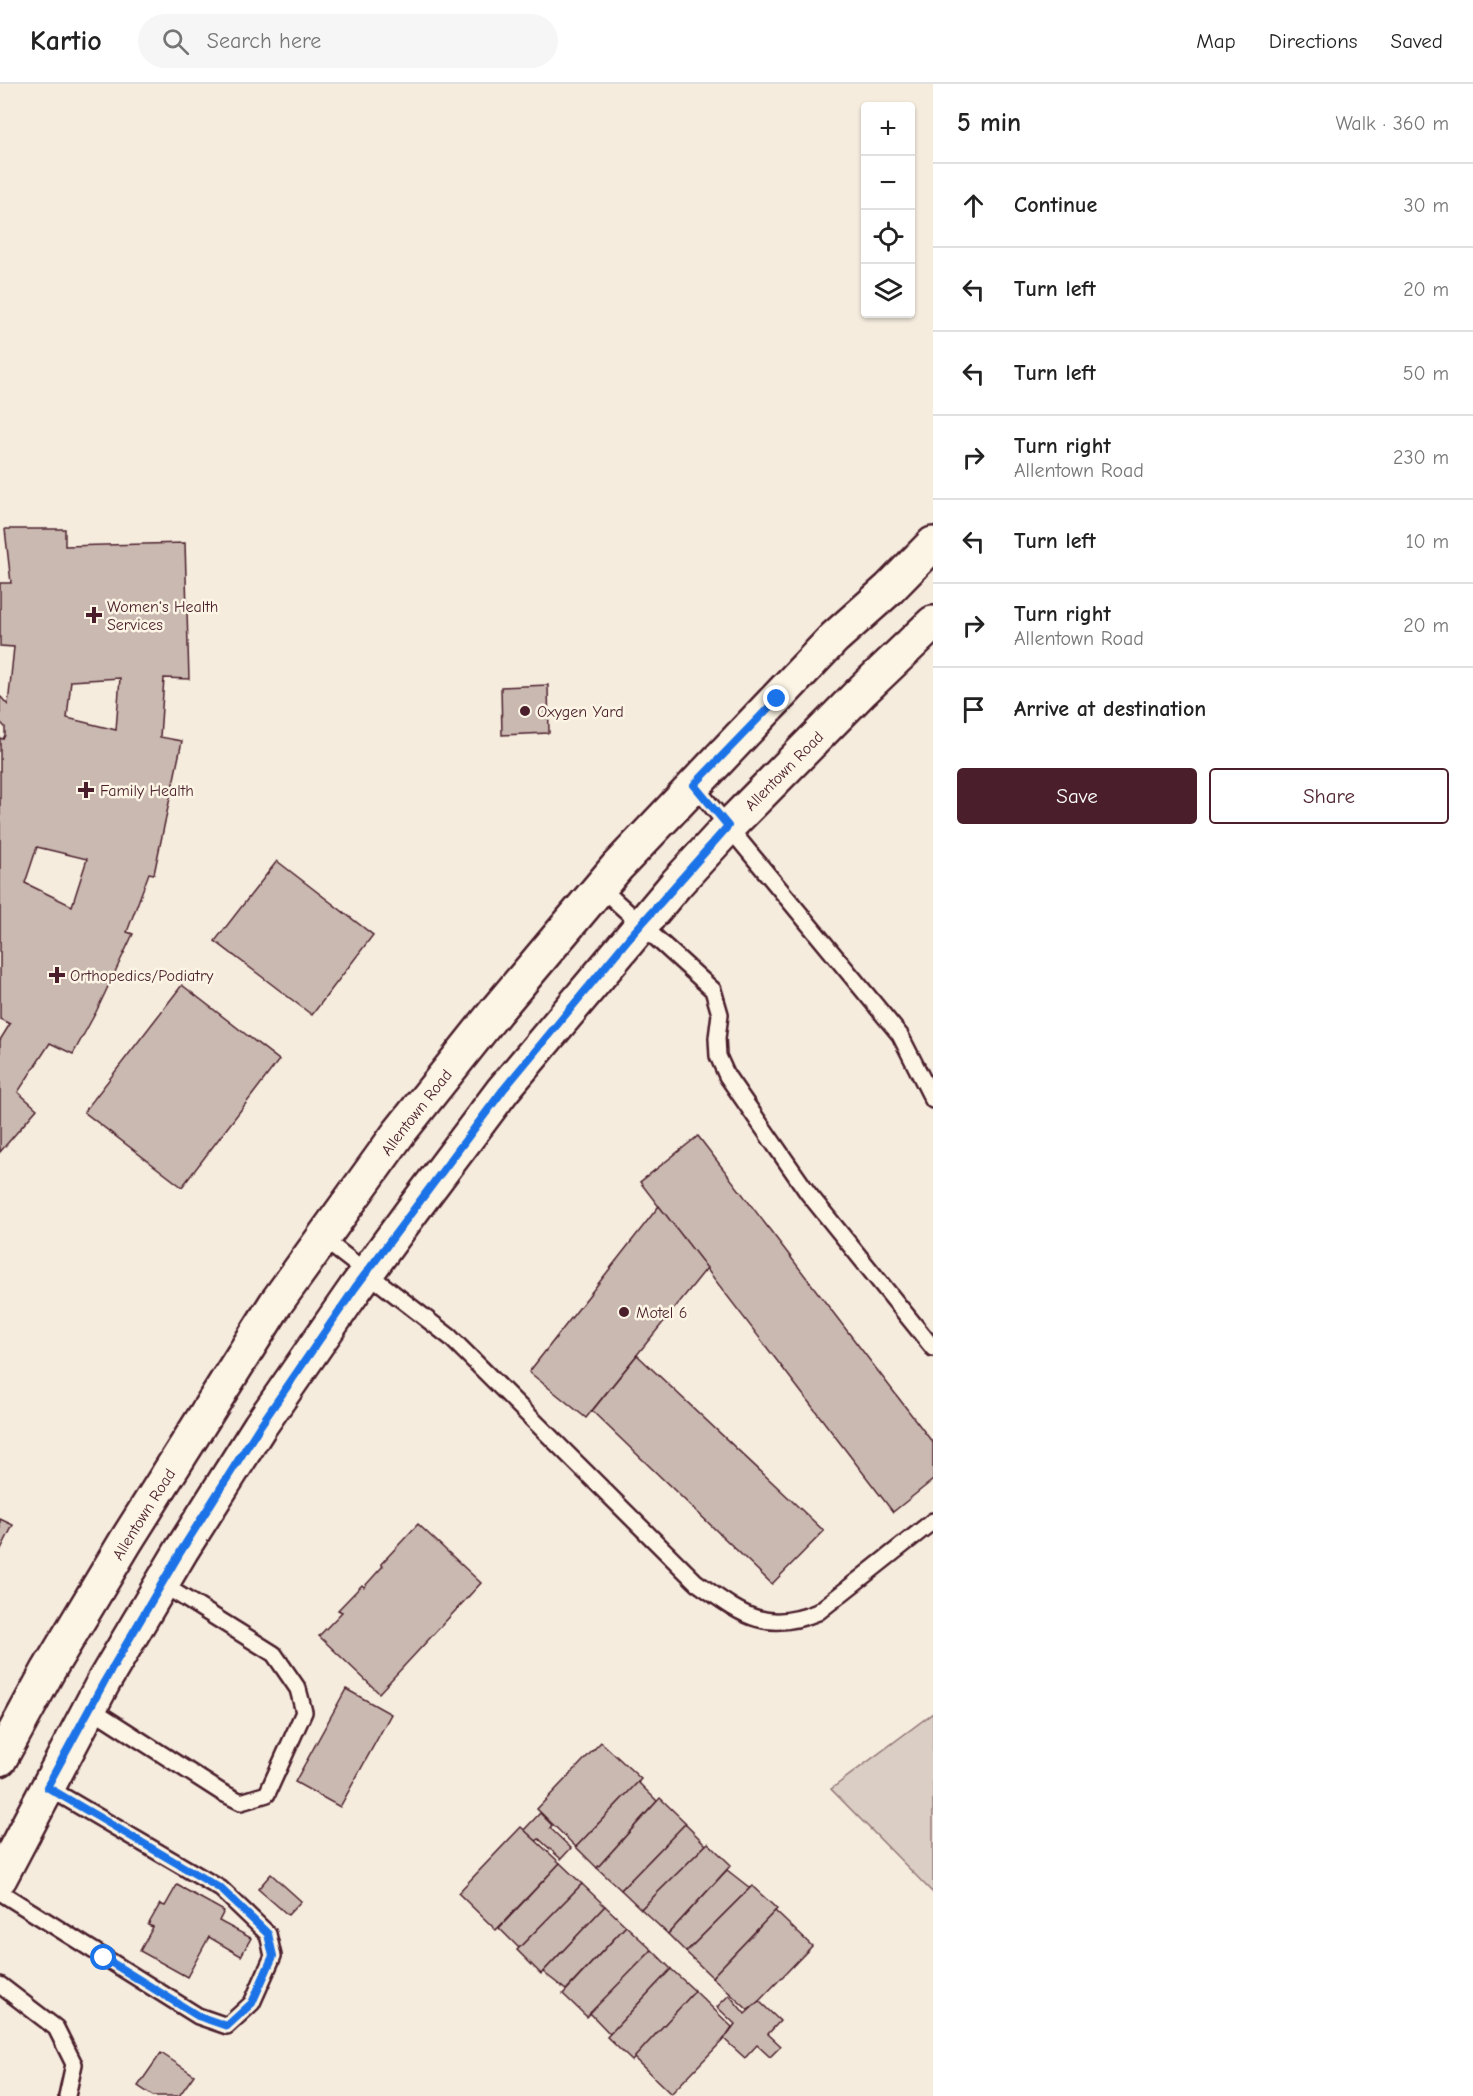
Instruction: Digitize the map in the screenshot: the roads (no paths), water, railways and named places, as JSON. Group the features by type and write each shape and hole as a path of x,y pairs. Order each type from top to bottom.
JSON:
{"main road":[{"name":"Allentown Road","path":"0,1758 48,1671 126,1541 276,1303 398,1134 503,1002 600,887 834,638 889,589 933,544"},
{"name":"Allentown Road","path":"0,1878 90,1708 162,1584 260,1426 367,1272 503,1090 641,924 728,826 862,690 933,622"}],"lane":[{"path":"694,785 900,1035 927,1080 933,1100"},
{"path":"600,887 713,990 720,1014 718,1056 727,1076 808,1192 933,1348"},
{"path":"322,1238 450,1338 696,1582 740,1612 764,1621 782,1622 798,1621 818,1612 933,1521"},
{"path":"90,1708 241,1802 267,1794 304,1712 298,1689 274,1654 162,1584"},
{"path":"0,1892 198,2016 227,2026 252,2003 273,1956 268,1934 221,1889 47,1787"},
{"path":"0,1985 57,2028 74,2064 67,2096"}],"place":[{"name":"Women's Health Services","path":"94,615"},
{"name":"Oxygen Yard","path":"525,711"},
{"name":"Family Health","path":"86,790"},
{"name":"Orthopedics/Podiatry","path":"57,975"},
{"name":"Motel 6","path":"624,1312"}]}
